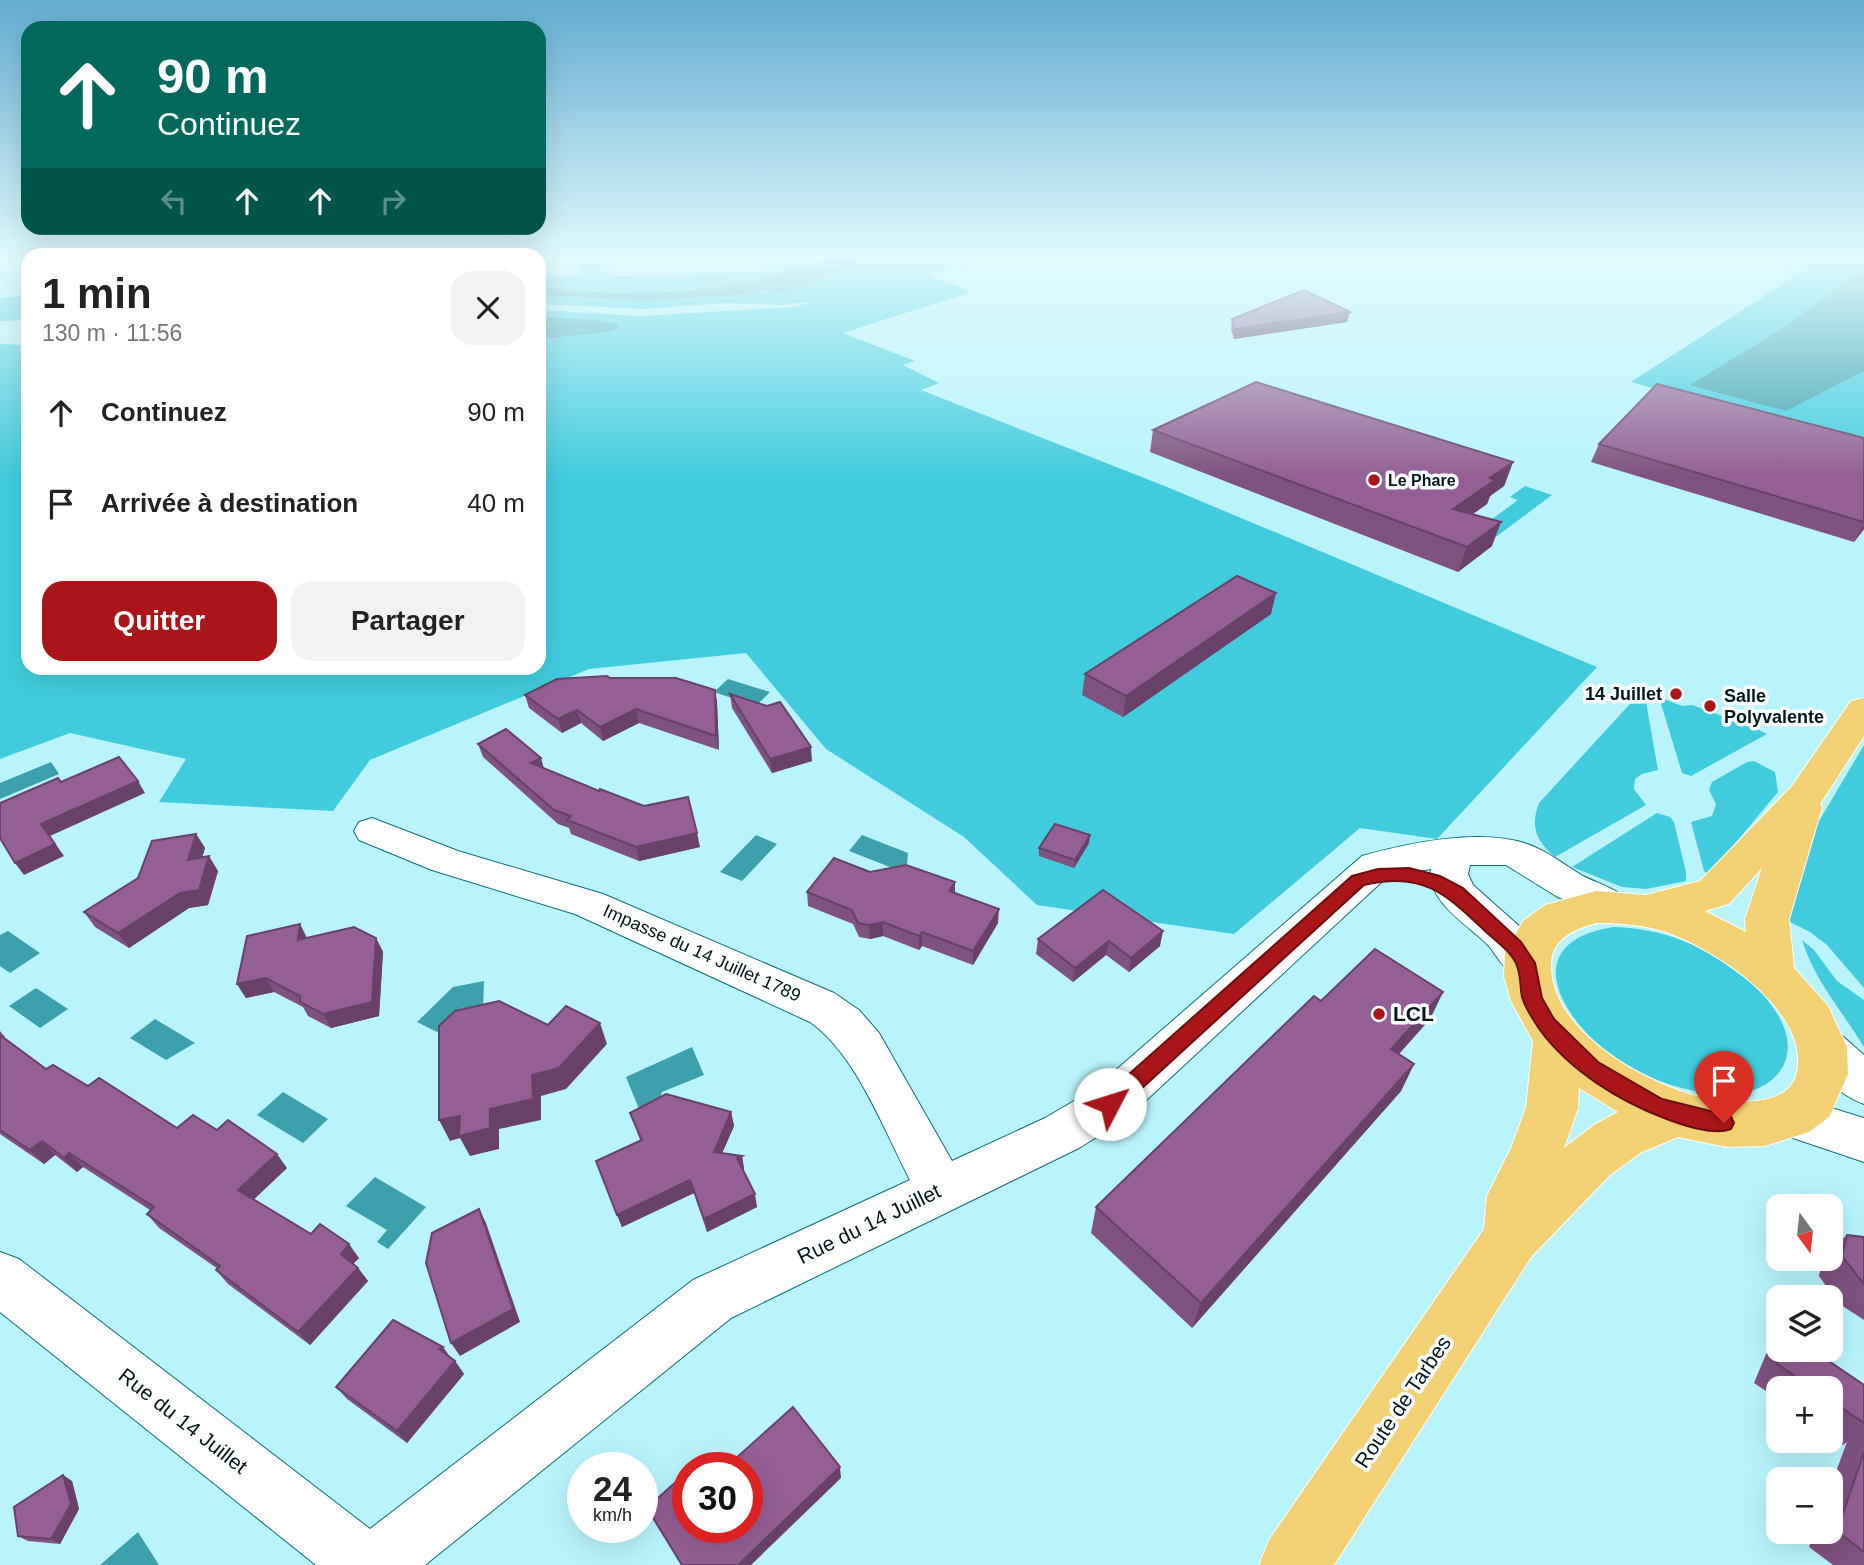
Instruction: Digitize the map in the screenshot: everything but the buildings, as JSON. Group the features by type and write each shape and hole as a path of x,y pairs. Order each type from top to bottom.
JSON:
{"main road":[{"path":"1630,909 1712,932 1771,971 1806,1008 1825,1047 1827,1069 1821,1089 1808,1105 1789,1116 1766,1123 1738,1124 1678,1114 1655,1105 1610,1082 1558,1038 1532,999 1526,963 1532,941 1546,924 1568,913 1630,909 1714,893 1806,795 1864,709"},
{"path":"1771,971 1767,919 1806,795"},
{"name":"Route de Tarbes","path":"1511,1238 1515,1196 1535,1156 1552,1108 1558,1038"},
{"name":"Route de Tarbes","path":"1294,1565 1511,1238 1538,1216 1573,1175 1605,1147 1646,1124 1678,1114"}],"street":[{"name":"Impasse du 14 Juillet 1789","path":"372,831 445,861 589,904 819,1004 855,1032 941,1189"},
{"name":"Rue du 14 Juillet","path":"375,1565 712,1299 1062,1133 1110,1104 1375,866 1392,861 1459,852 1497,850 1516,854 1630,909"},
{"path":"1456,893 1448,870 1450,860 1459,852"},
{"path":"1359,880 1409,874 1434,881 1456,893 1505,937 1526,963"},
{"path":"1825,1047 1864,1084"},
{"path":"1789,1116 1864,1140"},
{"name":"Rue du 14 Juillet","path":"0,1278 366,1565"}],"shaded area":[{"path":"546,331 849,331 843,333 915,361 903,365 939,383 921,390 1167,487 1597,667 1437,839 1360,828 1234,934 1037,905 964,837 826,749 746,653 589,669 370,760 333,811 159,802 186,759 70,733 0,759 0,344 21,345 21,675 546,675"},
{"path":"546,331 610,331 546,338"},
{"path":"1710,331 1864,331 1864,447 1631,382"},
{"path":"1778,331 1864,331 1864,371 1786,411 1690,385"},
{"path":"1525,486 1552,495 1485,545 1465,539 1518,500 1510,497"},
{"path":"728,679 770,692 756,706 714,692"},
{"path":"1640,693 1645,696 1658,770 1642,774 1635,779 1634,789 1646,805 1555,857 1536,833 1535,819 1539,803"},
{"path":"1659,697 1682,706 1692,705 1739,722 1746,714 1759,719 1753,727 1767,734 1691,776 1682,773"},
{"path":"1864,745 1864,988 1827,945 1810,932 1786,920 1796,860"},
{"path":"1754,761 1775,772 1778,792 1709,875 1704,871 1691,822 1712,816 1716,804 1709,790 1712,782 1747,762"},
{"path":"51,762 59,774 0,799 0,783"},
{"path":"1657,813 1670,817 1674,822 1686,881 1646,889 1622,887 1572,867"},
{"path":"756,835 777,844 742,881 720,872"},
{"path":"862,835 908,853 907,864 895,869 849,851"},
{"path":"1613,927 1659,933 1688,942 1741,973 1766,999 1785,1029 1788,1045 1785,1061 1776,1076 1765,1085 1737,1094 1697,1091 1649,1077 1605,1050 1569,1011 1559,990 1556,969 1563,951 1581,936"},
{"path":"8,931 40,953 10,973 0,966 0,935"},
{"path":"1802,940 1814,950 1837,981 1864,1000 1864,1047 1821,982"},
{"path":"484,981 483,1010 463,1014 463,1007 437,1032 417,1022 453,987"},
{"path":"36,988 68,1009 40,1028 9,1006"},
{"path":"155,1019 195,1043 166,1060 130,1038"},
{"path":"692,1047 704,1075 662,1092 659,1101 639,1109 626,1077"},
{"path":"283,1092 328,1119 303,1143 257,1115"},
{"path":"375,1177 426,1207 388,1249 377,1242 387,1230 346,1206"},
{"path":"138,1532 159,1565 100,1565"}],"place":[{"name":"Le Phare","path":"1374,480"},
{"name":"14 Juillet","path":"1676,694"},
{"name":"Salle Polyvalente","path":"1710,706"},
{"name":"LCL","path":"1379,1014"}],"route":[{"path":"1110,1104 1359,880 1409,874 1434,881 1456,893 1514,947 1526,963 1532,999 1547,1025 1591,1068 1610,1082 1655,1105 1678,1114 1724,1123"}]}
